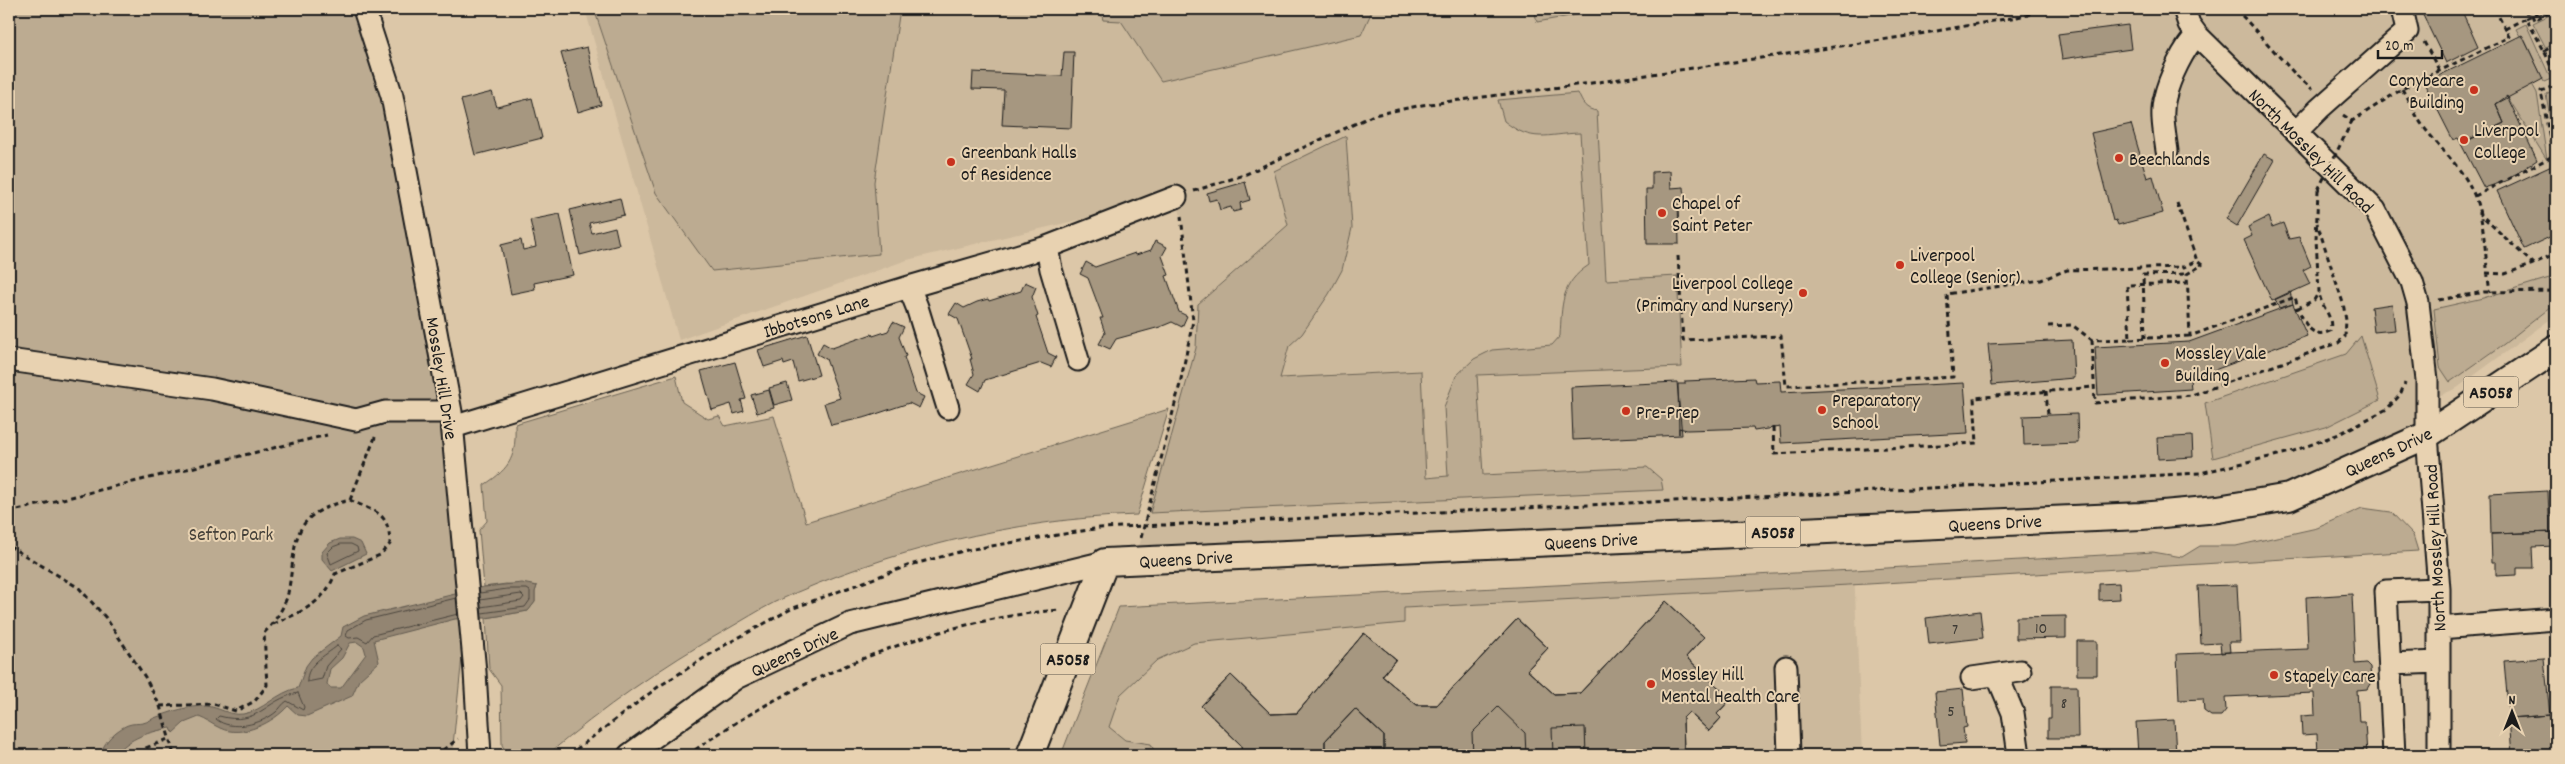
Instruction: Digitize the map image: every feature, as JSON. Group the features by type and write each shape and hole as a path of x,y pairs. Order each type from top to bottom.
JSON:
{"main road":[{"name":"Queens Drive","path":"1105,562 2141,516 2218,510 2289,497 2426,435 2556,349"},
{"name":"A5058","path":"1030,755 1105,562"}],"street":[{"name":"Mossley Hill Drive","path":"364,9 392,96 452,419 475,672 480,755"},
{"name":"North Mossley Hill Road","path":"2184,9 2189,24 2197,35 2376,210 2406,268 2418,303 2427,380 2426,435 2439,589 2439,755"},
{"path":"2296,132 2319,109 2407,31 2402,9"},
{"path":"2167,151 2164,130 2164,98 2188,44 2197,35"},
{"name":"Ibbotsons Lane","path":"356,420 385,412 452,419 1048,247 1176,197"},
{"path":"1048,247 1051,269 1078,360"},
{"path":"909,287 918,307 948,408"},
{"path":"9,360 212,389 356,420"},
{"name":"Queens Drive","path":"629,755 736,678 850,624 1105,562"},
{"path":"2394,755 2386,591 2439,589"},
{"path":"2439,628 2556,619"},
{"path":"2390,664 2439,662"},
{"path":"1786,667 1789,755"},
{"path":"1972,678 2020,671"},
{"path":"1997,674 2013,714 2019,755"}],"path":[{"path":"1136,560 1180,384 1193,321 1182,220 1176,197 1244,175 1374,115 1422,105 1599,82 1908,36 2028,16 2034,9"},
{"path":"2236,9 2295,74 2315,92"},
{"path":"2048,326 2072,325 2092,340 2190,336 2295,297 2297,308 2305,325 2310,330 2320,334 2330,331 2332,326 2329,315 2320,300 2319,292 2318,190 2352,121 2402,89 2509,37 2495,9"},
{"path":"2532,16 2534,20 2556,9"},
{"path":"2505,29 2537,13"},
{"path":"2526,18 2544,51 2554,78 2556,90"},
{"path":"2544,51 2556,45"},
{"path":"2475,196 2555,155 2541,91 2555,85"},
{"path":"2402,89 2423,126 2448,154 2475,196 2484,235 2486,273 2490,292"},
{"path":"2145,338 2143,275 2187,274 2202,266 2197,260 2177,203"},
{"path":"2478,212 2533,264"},
{"path":"2092,340 2095,403 2192,396 2338,343 2345,337 2346,320 2317,223"},
{"path":"2486,273 2506,274 2556,253"},
{"path":"1678,256 1683,340 1780,336 1786,386 1953,377 1947,294 2041,280 2067,270 2184,266 2197,260"},
{"path":"2187,274 2190,336"},
{"path":"2130,339 2127,285 2187,283"},
{"path":"2418,303 2490,292 2556,290"},
{"path":"2297,308 2314,300 2319,292"},
{"path":"1773,427 1774,454 1977,443 1974,398 2094,387"},
{"path":"2046,391 2048,415"},
{"path":"350,500 385,412"},
{"path":"9,512 321,438 356,420"},
{"path":"160,706 214,704 236,711 255,701 266,686 264,633 273,624 288,595 293,550 299,530 313,514 333,504 350,500 374,509 386,519 390,544 380,555 364,560 335,574 329,590 317,602 273,624"},
{"path":"9,546 78,588 106,618 160,706 174,755"},
{"path":"688,755 715,735 762,708 814,680 862,659 920,638 982,621 1033,612 1088,609"},
{"path":"140,755 146,748 168,739"},
{"path":"195,755 205,755"}],"shaded area":[{"name":"Liverpool College (Senior)","path":"585,9 2556,9 2556,315 2457,388 2427,401 2427,435 2289,497 1136,560 1193,321 1182,220 1176,197 907,260 679,340"},
{"path":"1854,570 1862,755 1061,755 1119,607"}],"green space":[{"name":"Sefton Park","path":"9,9 357,9 380,70 439,387 463,647 452,755 9,755"},
{"path":"594,9 900,9 874,182 879,254 712,271 656,193"},
{"path":"1100,9 1373,9 1361,35 1161,81 1121,21 1103,20"},
{"path":"1534,9 1609,9 1537,22"},
{"path":"2556,12 2556,43 2546,48 2533,23"},
{"path":"2526,24 2551,79 2544,82 2523,36 2520,36 2516,29"},
{"path":"2532,84 2537,93 2547,160 2507,96"},
{"path":"2552,91 2556,100 2555,148 2546,94"},
{"path":"1578,93 1585,105 1597,111 1606,280 1677,276 1682,367 1477,375 1483,475 1647,467 1661,479 1663,490 1150,513 1196,348 1198,304 1288,225 1274,171 1346,136 1352,228 1342,270 1329,294 1302,334 1289,346 1280,378 1421,371 1426,478 1448,476 1444,407 1456,376 1474,359 1492,350 1552,345 1560,336 1564,296 1573,280 1589,265 1580,133 1540,136 1523,133 1504,121 1498,100"},
{"path":"2556,276 2556,303 2504,344 2450,382 2440,367 2434,309 2483,298"},
{"path":"2361,336 2380,400 2326,427 2213,458 2205,403 2346,354"},
{"path":"676,376 682,402 708,419 719,416 725,426 774,416 806,522 1169,409 1137,515 1044,523 952,540 862,567 818,583 769,605 679,658 611,704 547,755 508,755 502,745 501,685 489,669 486,618 528,611 535,602 537,586 506,584 484,587 479,530 487,521 484,485 501,472 510,460 515,444 515,424"},
{"path":"2362,508 2391,512 2413,535 2418,551 1868,584 1404,608 1404,623 1194,643 1157,660 1120,695 1109,727 1125,740 1151,744 1156,755 1061,755 1119,607 1854,570 2153,552 2182,557 2200,546 2236,546 2317,528"}],"water":[{"path":"340,539 352,539 361,543 366,554 332,571 322,559 322,552 330,543"},
{"path":"522,583 537,586 535,602 528,611 486,618 455,619 374,640 379,662 359,680 352,696 307,716 298,715 288,706 275,718 266,723 247,730 238,731 220,728 199,717 184,723 173,733 171,728 155,731 127,744 115,755 101,755 104,746 111,737 128,725 147,722 175,711 199,706 211,707 233,714 243,714 257,709 283,693 298,688 306,666 312,658 341,636 343,627 364,616 484,587","holes":["357,642 364,647 366,654 341,688 330,688 327,684 330,669 342,658 350,643"]}],"building":[{"path":"2420,9 2461,9 2478,47 2446,63"},
{"path":"2524,9 2551,9 2538,15 2535,10 2526,14"},
{"path":"2128,25 2131,49 2062,59 2058,34"},
{"name":"Conybeare Building","path":"2522,35 2543,79 2496,104 2504,123 2461,143 2458,138 2453,140 2424,83"},
{"path":"587,47 601,105 578,112 561,53"},
{"path":"1064,52 1074,52 1071,128 1002,125 1004,90 972,89 973,72 1062,76"},
{"path":"492,92 497,107 532,98 542,138 475,155 461,100"},
{"path":"2507,96 2537,160 2506,181 2484,188 2461,144 2504,123 2496,104"},
{"name":"Beechlands","path":"2131,124 2147,178 2153,176 2163,213 2118,225 2116,220 2113,221 2091,133"},
{"path":"2264,154 2275,160 2237,226 2226,219"},
{"path":"2556,164 2556,239 2554,235 2524,249 2497,191"},
{"name":"Chapel of Saint Peter","path":"1670,171 1671,188 1684,187 1685,200 1678,200 1679,244 1647,244 1646,189 1652,189 1652,172"},
{"path":"1245,182 1250,200 1240,203 1241,210 1233,212 1231,207 1220,210 1217,199 1209,201 1207,193"},
{"path":"620,198 624,215 589,223 592,233 615,227 619,245 580,255 570,210"},
{"path":"560,214 573,275 534,283 535,289 511,294 501,245 521,240 523,250 536,247 530,220"},
{"path":"2268,217 2272,227 2283,223 2289,239 2299,237 2311,266 2303,270 2310,284 2272,301 2244,240 2252,236 2248,227"},
{"path":"1155,241 1167,247 1162,256 1169,275 1166,276 1179,312 1187,316 1182,327 1172,322 1116,339 1110,349 1099,344 1105,333 1100,318 1103,318 1088,278 1080,274 1086,262 1095,267 1135,253 1136,255 1151,250"},
{"path":"1025,282 1036,287 1032,297 1038,316 1036,317 1048,353 1056,357 1051,367 1041,363 985,380 980,391 968,384 974,374 970,359 972,359 958,319 949,314 956,303 964,308 977,302 988,299 989,301 1021,291"},
{"path":"2290,292 2293,304 2279,308 2275,299"},
{"name":"Mossley Vale Building","path":"2293,304 2307,336 2190,379 2191,389 2098,395 2095,347 2189,342"},
{"path":"2392,304 2395,330 2374,332 2371,307"},
{"path":"893,322 904,327 899,337 906,356 904,357 916,393 924,397 919,408 909,403 867,417 831,425 824,403 840,398 826,359 817,354 823,343 832,348 872,334 873,336 888,331"},
{"path":"807,335 819,375 798,381 793,362 784,365 783,361 764,367 758,350"},
{"path":"2072,340 2074,378 1992,385 1988,344"},
{"path":"735,362 746,399 741,400 744,411 734,414 731,404 712,410 701,371"},
{"name":"Preparatory School","path":"1754,378 1755,382 1780,381 1781,392 1964,383 1968,433 1781,443 1780,427 1754,431 1753,428 1687,430 1679,428 1679,434 1678,384 1685,384 1685,381"},
{"name":"Pre-Prep","path":"1677,382 1682,435 1573,440 1571,387"},
{"path":"787,383 792,400 774,405 769,388"},
{"path":"769,390 774,408 757,413 751,395"},
{"path":"2077,414 2078,443 2024,445 2023,416"},
{"path":"2192,436 2193,457 2158,459 2157,438"},
{"path":"2548,491 2549,516 2556,516 2556,532 2491,534 2490,494"},
{"path":"2556,532 2556,546 2532,547 2533,568 2517,568 2517,575 2496,576 2496,562 2492,562 2491,534"},
{"path":"2119,583 2120,599 2099,600 2099,584"},
{"path":"2237,585 2240,642 2229,642 2230,652 2221,653 2220,643 2201,644 2198,586"},
{"name":"Stapely Care","path":"2352,594 2355,664 2366,663 2370,667 2371,682 2367,689 2357,690 2359,722 2365,722 2367,755 2318,755 2317,734 2302,735 2301,716 2315,715 2314,693 2225,697 2226,710 2221,716 2211,716 2204,711 2203,699 2179,700 2177,654 2308,649 2306,597"},
{"name":"Mossley Hill Mental Health Care","path":"1666,601 1704,637 1686,657 1731,699 1717,714 1721,718 1709,731 1689,712 1683,718 1684,752 1730,751 1730,755 1586,755 1585,727 1552,728 1553,755 1526,755 1525,733 1498,707 1472,733 1473,755 1384,755 1384,736 1355,709 1325,741 1325,755 1242,755 1241,745 1201,706 1231,675 1271,714 1297,713 1364,633 1396,659 1382,676 1417,705 1437,705 1517,619 1548,648 1527,670 1554,694 1580,693"},
{"name":"Mossley Hill Mental Health Care","path":"1666,601 1704,637 1686,657 1731,699 1717,714 1721,718 1709,731 1689,712 1683,718 1684,752 1730,751 1730,755 1242,755 1241,745 1201,706 1231,675 1271,714 1297,713 1364,633 1396,659 1382,676 1417,705 1437,705 1517,619 1548,648 1527,670 1554,694 1580,693"},
{"path":"1980,611 1983,638 1929,644 1926,618"},
{"path":"2066,616 2066,638 2016,639 2016,617"},
{"path":"2077,641 2097,641 2097,675 2077,675"},
{"path":"2544,658 2550,715 2509,718 2504,661"},
{"path":"2051,686 2077,686 2078,738 2048,738 2048,719 2051,719"},
{"path":"1963,689 1967,727 1963,728 1965,743 1940,745 1935,692"},
{"path":"1355,709 1384,736 1384,755 1325,755 1325,741"},
{"path":"2550,715 2553,755 2512,755 2509,718"},
{"path":"2174,720 2176,755 2138,755 2136,722"},
{"path":"2046,752 2073,752 2073,755 2047,755"}],"place":[{"name":"Conybeare Building","path":"2474,90"},
{"name":"Liverpool College","path":"2464,140"},
{"name":"Beechlands","path":"2119,158"},
{"name":"Greenbank Halls of Residence","path":"951,162"},
{"name":"Chapel of Saint Peter","path":"1662,213"},
{"name":"Liverpool College (Senior)","path":"1900,265"},
{"name":"Liverpool College (Primary and Nursery)","path":"1803,293"},
{"name":"Mossley Vale Building","path":"2165,363"},
{"name":"Preparatory School","path":"1822,410"},
{"name":"Pre-Prep","path":"1626,411"},
{"name":"Stapely Care","path":"2274,675"},
{"name":"Mossley Hill Mental Health Care","path":"1651,684"}]}
